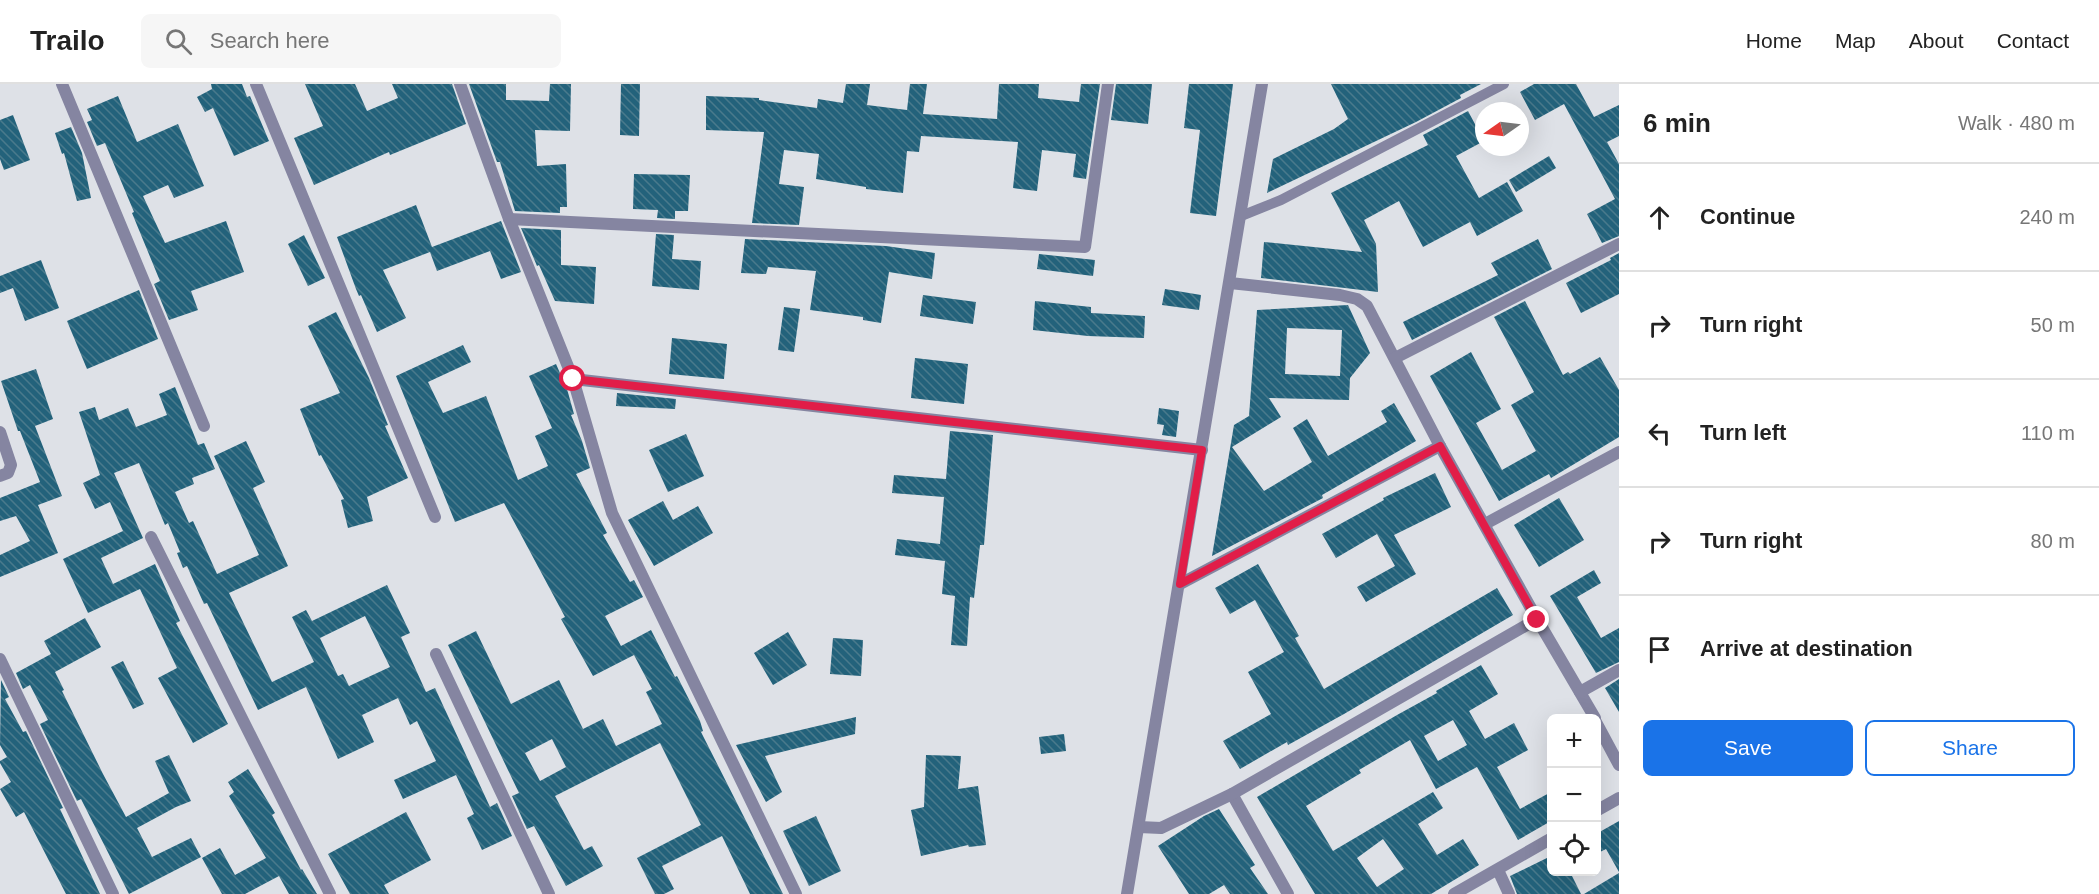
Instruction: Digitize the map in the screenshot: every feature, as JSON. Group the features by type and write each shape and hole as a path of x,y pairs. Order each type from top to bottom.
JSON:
{"street":[{"path":"62,84 204,426"},
{"path":"256,84 435,517"},
{"path":"460,84 509,219 573,379 612,513 796,894"},
{"path":"509,219 1085,247 1108,84"},
{"path":"1127,894 1262,84"},
{"path":"1395,358 1619,244"},
{"path":"1230,284 1314,291 1357,299 1366,306 1440,446 1592,714"},
{"path":"573,379 1202,450"},
{"path":"0,432 10,465 8,473 0,476"},
{"path":"1180,584 1440,446"},
{"path":"1485,524 1619,452"},
{"path":"151,537 330,894"},
{"path":"1138,827 1161,828 1232,794 1537,620"},
{"path":"436,654 549,894"},
{"path":"0,659 112,894"},
{"path":"1580,692 1619,670"},
{"path":"1601,731 1619,765"},
{"path":"1232,794 1288,894"},
{"path":"1601,808 1619,798"},
{"path":"1454,894 1547,840"},
{"path":"1497,870 1509,894"}],"lane":[{"path":"1241,216 1281,200 1504,84"}],"building":[{"path":"211,84 242,84 247,97 250,96 269,141 234,156 213,108 205,112 197,97 212,89"},
{"path":"305,84 355,84 367,111 398,98 392,84 452,84 466,124 390,155 389,152 314,185 294,138 323,126"},
{"path":"469,84 506,84 506,100 549,101 550,84 571,84 570,131 535,130 537,166 566,164 567,207 560,207 560,213 515,211 500,162 497,162"},
{"path":"621,84 640,84 639,136 620,135"},
{"path":"846,84 870,84 867,105 907,110 910,84 927,84 923,114 997,119 999,84 1039,84 1038,98 1079,102 1081,84 1100,84 1086,179 1073,177 1076,154 1042,150 1037,191 1013,188 1018,142 921,136 919,152 907,151 903,193 866,189 866,187 816,179 819,154 784,150 779,184 804,187 799,225 752,223 764,132 706,130 706,96 759,98 759,100 817,108 818,99 843,103"},
{"path":"1116,84 1152,84 1148,124 1111,120"},
{"path":"1189,84 1233,84 1216,216 1190,213 1200,130 1184,128"},
{"path":"1331,84 1481,84 1460,95 1461,98 1416,122 1267,193 1273,159 1334,129 1348,119"},
{"path":"1534,84 1576,84 1594,117 1619,105 1619,136 1607,142 1619,164 1619,236 1602,243 1587,214 1615,199 1564,104 1535,120 1529,109 1529,102 1525,102 1520,92"},
{"path":"118,96 137,142 178,124 204,186 174,198 168,185 143,196 165,243 226,221 244,272 191,291 198,310 169,320 154,284 160,281 132,213 134,212 105,143 97,146 87,122 92,120 87,109"},
{"path":"1468,111 1475,124 1475,146 1456,156 1479,198 1507,182 1523,211 1477,236 1470,222 1423,247 1399,201 1364,220 1376,244 1378,292 1261,278 1264,242 1362,252 1331,193 1428,145 1423,135"},
{"path":"13,115 30,160 4,170 0,159 0,120"},
{"path":"71,127 82,153 91,198 77,201 64,153 62,154 55,133"},
{"path":"1549,156 1556,168 1516,192 1509,180"},
{"path":"634,174 690,175 688,211 675,211 675,219 657,218 658,210 633,209"},
{"path":"416,205 432,247 501,221 521,272 501,279 490,251 437,271 430,252 383,270 406,318 377,332 361,295 359,296 356,289 337,237"},
{"path":"521,228 561,230 561,265 596,267 594,304 555,301"},
{"path":"656,234 674,235 672,259 701,261 699,290 652,286"},
{"path":"304,235 325,278 308,286 288,244"},
{"path":"745,239 886,246 935,253 932,279 889,272 881,323 863,320 863,317 810,310 816,271 768,267 766,274 741,273"},
{"path":"1538,239 1552,269 1412,340 1403,322 1498,275 1491,263"},
{"path":"1619,253 1619,294 1581,313 1566,283 1611,260 1610,258"},
{"path":"1039,254 1095,260 1093,276 1037,269"},
{"path":"41,260 59,308 25,321 13,288 0,293 0,276"},
{"path":"1165,289 1201,295 1199,310 1162,305"},
{"path":"139,290 158,339 87,369 67,321"},
{"path":"923,295 976,302 973,324 920,316"},
{"path":"1035,301 1091,307 1091,313 1145,316 1144,338 1088,336 1033,330"},
{"path":"1525,301 1563,375 1568,372 1570,374 1600,357 1619,390 1619,437 1551,478 1549,474 1499,501 1430,376 1471,352 1501,409 1476,423 1502,470 1536,451 1511,405 1534,392 1494,317"},
{"path":"1348,305 1370,353 1350,378 1349,400 1269,398 1281,417 1232,447 1264,491 1312,462 1293,428 1307,419 1328,456 1387,422 1381,411 1394,403 1416,441 1322,495 1323,498 1212,556 1234,425 1249,416 1257,310","holes":["1287,328 1342,330 1340,376 1285,374"]},
{"path":"784,307 800,309 794,352 778,350"},
{"path":"336,312 369,378 388,425 385,426 408,478 367,497 373,521 348,528 341,500 344,499 321,455 319,456 300,409 340,393 308,326"},
{"path":"672,338 727,344 724,379 669,374"},
{"path":"463,345 471,362 428,382 443,413 486,396 518,480 548,466 535,436 552,428 529,376 556,364 567,389 574,414 571,415 590,468 576,474 607,533 603,535 630,582 634,580 643,597 605,616 621,646 651,630 700,721 703,731 701,732 783,894 750,894 722,836 662,866 674,889 664,894 655,894 637,858 701,825 660,743 555,796 584,850 592,846 603,866 566,886 534,826 527,829 512,796 519,793 448,645 476,631 511,704 559,680 583,729 603,719 616,746 662,724 646,692 652,689 634,655 593,676 561,619 565,617 504,503 455,522 396,376","holes":["552,739 566,767 540,781 525,753"]},
{"path":"915,358 968,364 964,404 911,398"},
{"path":"36,369 53,419 35,426 62,496 38,505 58,553 0,577 0,555 30,541 16,516 0,521 0,498 40,482 20,431 18,431 1,381"},
{"path":"175,387 198,445 204,443 215,469 192,478 194,484 175,492 189,523 193,521 217,574 259,555 214,456 246,441 265,482 253,488 288,566 229,593 272,682 314,662 292,617 306,610 312,621 387,585 410,633 401,637 426,692 435,688 490,807 497,803 512,836 482,850 467,818 474,814 456,775 403,799 394,780 436,761 417,721 410,725 398,698 362,715 374,742 338,759 306,687 258,710 207,603 204,604 187,566 183,568 177,553 180,552 168,523 165,525 139,463 114,473 143,538 101,558 113,584 155,564 180,621 176,623 228,724 193,743 158,678 177,668 140,589 88,613 63,559 123,531 110,502 95,509 83,483 100,475 79,412 95,407 99,420 128,408 136,427 167,415 159,394","holes":["365,616 390,667 349,686 343,674 338,676 320,638"]},
{"path":"617,393 676,399 675,409 616,406"},
{"path":"1159,408 1179,411 1176,437 1162,435 1164,425 1157,424"},
{"path":"950,431 993,435 984,545 980,545 974,598 970,597 967,646 951,645 955,596 942,594 945,561 895,555 897,539 940,544 944,497 892,493 894,475 946,479"},
{"path":"686,434 704,476 668,492 649,450"},
{"path":"1435,473 1451,507 1394,535 1416,574 1366,602 1357,587 1395,566 1377,534 1336,558 1322,534 1384,500 1383,498"},
{"path":"1559,498 1584,540 1539,567 1514,525"},
{"path":"663,501 673,520 698,506 713,533 654,566 628,520"},
{"path":"1258,564 1299,636 1295,638 1324,689 1497,588 1513,615 1344,714 1288,745 1287,742 1240,769 1223,741 1271,714 1248,672 1284,652 1255,600 1230,614 1215,588"},
{"path":"1594,570 1601,583 1577,597 1601,638 1619,628 1619,662 1596,673 1550,596"},
{"path":"85,618 101,647 55,672 64,690 62,691 126,817 169,793 155,761 169,755 191,801 137,828 152,857 191,838 201,857 129,894 81,799 77,801 40,724 48,720 30,685 23,689 16,673 51,654 44,641"},
{"path":"788,632 807,665 773,685 754,653"},
{"path":"833,638 863,640 861,676 830,674"},
{"path":"123,661 144,704 133,709 111,667"},
{"path":"1481,665 1498,694 1469,711 1485,739 1514,723 1528,750 1497,767 1520,809 1547,794 1547,823 1518,840 1477,767 1436,789 1410,740 1359,770 1361,773 1306,806 1333,851 1433,792 1443,808 1418,824 1437,855 1463,839 1479,865 1431,894 1315,894 1257,797 1437,693 1436,691","holes":["1453,720 1467,745 1438,761 1424,736","1383,839 1404,869 1377,887 1357,858"]},
{"path":"1619,679 1619,712 1605,688"},
{"path":"1,680 9,697 5,699 23,732 26,731 63,808 60,809 100,894 66,894 24,812 16,817 0,789 11,782 0,763 7,757 0,745"},
{"path":"856,717 855,734 765,756 782,792 766,802 736,745"},
{"path":"1064,734 1066,751 1041,754 1039,737"},
{"path":"926,755 961,756 958,789 978,786 986,845 969,847 968,845 921,856 911,810 924,807"},
{"path":"248,769 275,813 272,815 301,870 317,894 289,894 279,876 245,894 222,894 202,858 220,848 235,875 266,858 229,796 234,792 228,782"},
{"path":"1219,809 1255,865 1250,868 1268,894 1230,894 1224,885 1209,894 1189,894 1158,846"},
{"path":"406,812 431,860 384,885 389,894 350,894 328,854"},
{"path":"816,816 841,871 809,886 783,831"},
{"path":"1619,821 1619,872 1606,849 1601,852 1601,831"},
{"path":"1547,858 1547,876 1572,876 1581,894 1517,894 1510,876"},
{"path":"1619,873 1619,894 1584,894"}],"route":[{"path":"573,379 1202,450 1180,584 1440,446 1537,620"}]}
